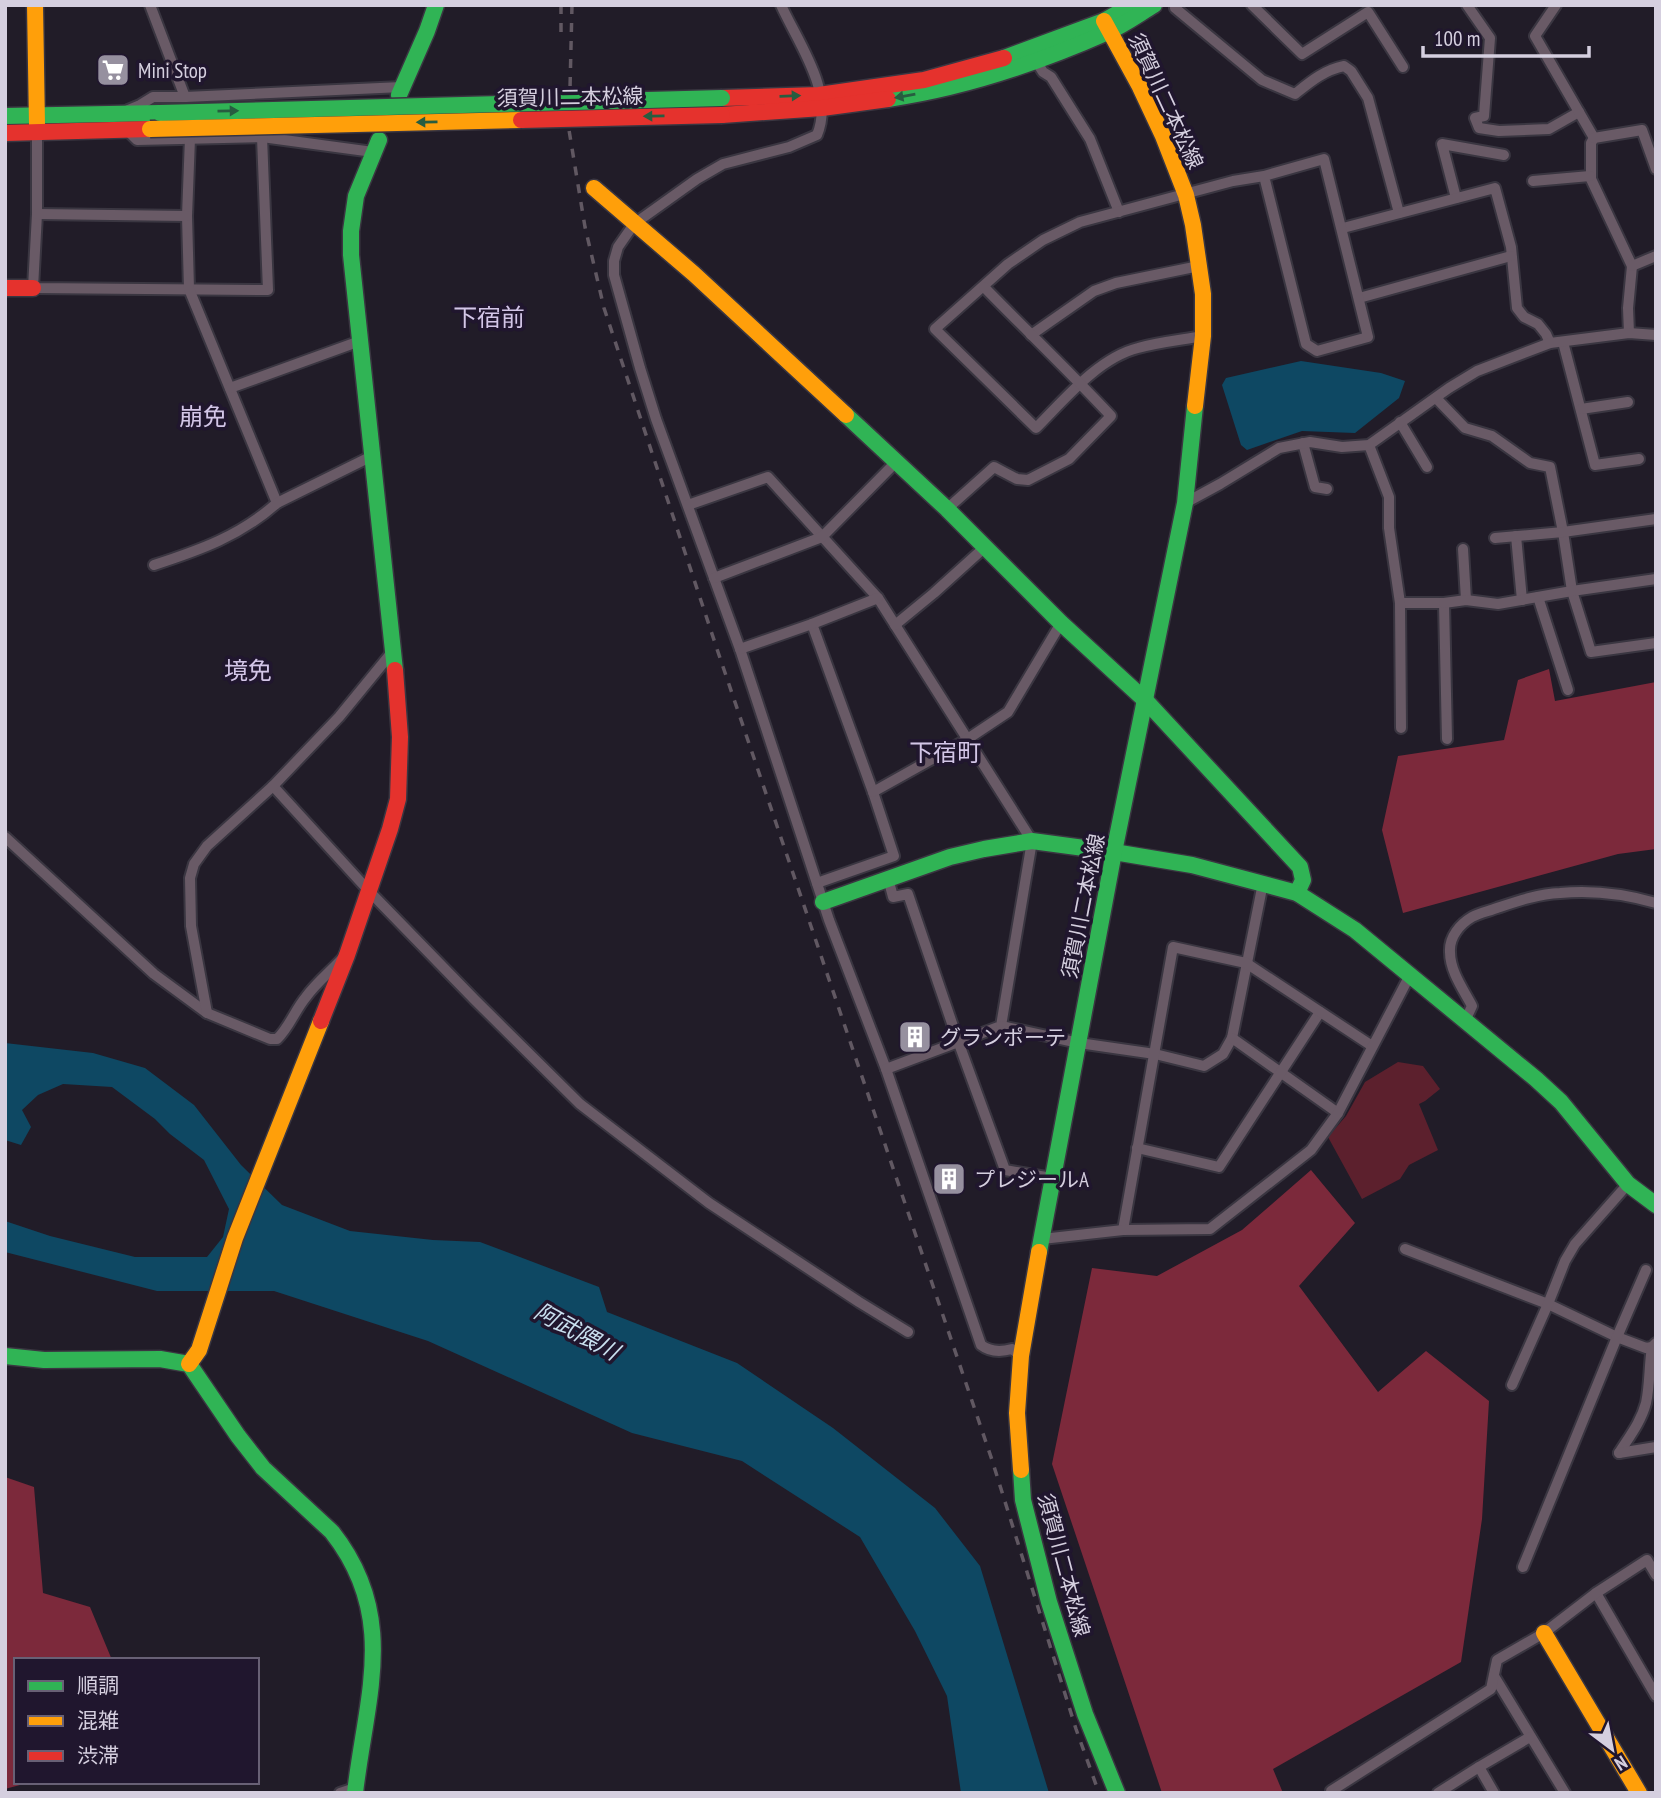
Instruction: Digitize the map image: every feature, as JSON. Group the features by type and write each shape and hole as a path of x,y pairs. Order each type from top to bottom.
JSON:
{"street":[{"path":"33,288 37,214 35,5"},
{"path":"150,5 185,97"},
{"path":"120,113 153,97 400,91 428,30 436,5"},
{"path":"781,5 813,68 821,102 821,124 817,135 789,147 723,164 697,179 634,224 618,247 614,275 640,368 740,649 823,902 886,1069 981,1345 987,1350 1012,1349 1021,1356"},
{"path":"1107,26 1132,5"},
{"path":"1107,26 1154,5"},
{"path":"1252,5 1302,54 1368,12 1403,67"},
{"path":"1467,5 1490,38 1484,116 1475,118 1479,128 1499,131 1549,129 1579,112"},
{"path":"1556,5 1535,36 1594,138"},
{"path":"1175,8 1262,80 1295,94 1316,77 1334,68 1343,66 1351,71 1368,98 1399,213"},
{"name":"須賀川二本松線","path":"37,124 85,121 98,131 127,130 821,102 927,93 1018,68 1107,26"},
{"name":"須賀川二本松線","path":"821,102 925,80 1107,26"},
{"name":"須賀川二本松線","path":"1107,26 1163,136 1186,195 1203,294 1203,336 1185,503 1114,852 1052,1178 1021,1356 1017,1413 1023,1500 1049,1602 1086,1714 1117,1793"},
{"path":"1035,61 1043,72 1051,77 1090,139 1119,212"},
{"name":"須賀川二本松線","path":"37,124 120,113 722,106"},
{"path":"5,116 37,124"},
{"path":"5,124 37,124"},
{"path":"5,133 37,124"},
{"path":"1594,138 1656,128"},
{"path":"127,130 137,140 262,137 376,146 356,196 351,255 399,704 398,799 382,856 347,955 235,1238 199,1350 189,1364"},
{"path":"1642,130 1656,169"},
{"path":"5,288 268,290 262,137"},
{"path":"190,138 188,289 277,503"},
{"path":"1594,138 1591,143 1590,176 1632,266 1628,308 1629,333"},
{"path":"1456,198 1442,144 1504,155"},
{"path":"1203,336 1136,348 1115,357 1080,383 1035,428 935,329 1009,264 1043,240 1080,222 1324,159 1368,337 1317,351 1306,344 1264,176"},
{"path":"1533,181 1590,176"},
{"path":"594,188 704,283 947,509 1060,622 1146,701 1300,867 1304,875 1297,894"},
{"path":"1343,228 1495,188 1511,247 1517,308 1524,317 1538,324 1549,343"},
{"path":"37,214 187,216"},
{"path":"1359,298 1511,257"},
{"path":"1632,266 1656,257"},
{"path":"1031,335 1094,291 1116,283 1199,266"},
{"path":"947,509 994,467 1017,479 1028,480 1069,458 1111,416 984,287"},
{"path":"1185,503 1279,447 1310,442 1342,447 1369,445 1477,371 1549,343 1629,333 1656,335"},
{"path":"230,388 360,341"},
{"path":"1563,342 1595,465 1639,458"},
{"path":"1436,398 1465,428 1492,436 1530,463 1550,467 1572,590 1591,652 1656,643"},
{"path":"1581,410 1628,402"},
{"path":"1400,422 1427,467"},
{"path":"1303,443 1315,487 1327,489"},
{"path":"1369,445 1389,497 1389,528 1400,603 1401,729"},
{"path":"154,565 199,551 238,533 277,503 372,456"},
{"path":"714,579 822,537 896,462"},
{"path":"688,505 768,477 878,598 1032,841 1001,1026"},
{"path":"1495,538 1656,519"},
{"path":"1517,536 1522,600"},
{"path":"895,625 985,547"},
{"path":"1463,549 1466,600"},
{"path":"1400,603 1466,600 1498,604 1572,590 1656,579"},
{"path":"1538,597 1568,690"},
{"path":"740,649 878,598"},
{"path":"1444,603 1447,739"},
{"path":"873,792 966,740 1008,712 1060,622"},
{"path":"812,624 894,856 817,883"},
{"path":"208,1013 191,926 190,878 194,864 208,846 273,786 339,718 393,651"},
{"path":"273,786 368,890 580,1104 709,1203 908,1332"},
{"path":"5,837 153,974 208,1013 270,1039 277,1039 284,1033 308,993 347,955"},
{"path":"823,902 950,857 1032,841 1192,864 1297,894 1355,930 1536,1079 1561,1102 1628,1184 1656,1205"},
{"path":"888,878 893,897 908,894 1005,1170 1052,1178"},
{"path":"886,1069 1001,1026 1079,1043 1155,1054 1204,1066 1223,1054 1232,1038 1263,883"},
{"path":"1465,1021 1472,1006 1453,971 1449,950 1453,935 1474,916 1530,897 1560,893 1612,893 1656,903"},
{"path":"1123,1230 1174,947 1246,964 1372,1046"},
{"path":"1042,1239 1123,1230 1210,1229 1311,1150 1338,1114 1410,975"},
{"path":"1137,1148 1219,1167 1320,1012"},
{"path":"1232,1038 1338,1114"},
{"path":"1512,1385 1565,1261 1575,1244 1628,1184"},
{"path":"1405,1249 1548,1304 1616,1337 1646,1348 1654,1345"},
{"path":"1523,1567 1646,1270"},
{"path":"1654,1345 1649,1364 1652,1377 1646,1402 1640,1419 1619,1453 1656,1447"},
{"path":"5,1356 44,1360 160,1359 189,1364 256,1458 331,1531 355,1566 365,1588 373,1628 372,1671 350,1791"},
{"path":"1331,1793 1492,1689 1497,1660 1544,1633 1596,1593 1647,1560 1656,1575"},
{"path":"1596,1593 1656,1696"},
{"path":"1544,1633 1639,1793"},
{"path":"1494,1676 1565,1793"},
{"path":"1438,1793 1530,1737"},
{"path":"1479,1767 1494,1793"}],"shaded area":[{"path":"1549,669 1555,701 1656,682 1656,849 1618,854 1403,913 1382,830 1398,756 1504,740 1518,680"},
{"path":"1398,1062 1423,1066 1440,1089 1419,1104 1438,1150 1409,1165 1400,1179 1362,1199 1328,1137 1346,1116 1365,1082"},
{"path":"1311,1170 1355,1223 1299,1286 1378,1392 1426,1351 1489,1401 1482,1519 1461,1662 1273,1769 1283,1793 1162,1793 1052,1464 1092,1268 1157,1276 1242,1230"},
{"path":"5,1477 34,1487 43,1593 90,1607 111,1658 14,1658 14,1784 24,1784 5,1789"}],"water":[{"path":"1301,361 1381,373 1405,381 1399,398 1355,433 1302,431 1247,450 1241,445 1222,385 1226,378"},
{"name":"阿武隈川","path":"5,1043 93,1053 145,1068 194,1105 241,1165 282,1205 350,1231 480,1242 599,1287 607,1312 737,1363 833,1428 935,1508 980,1566 1049,1793 961,1793 947,1696 915,1631 860,1537 742,1461 632,1433 428,1341 274,1291 157,1291 5,1252 5,1221 50,1236 135,1257 207,1257 223,1237 229,1209 204,1160 112,1087 63,1084 38,1095 22,1110 31,1127 21,1145 5,1140"}],"railway":[{"path":"561,5 561,32"},
{"path":"572,5 569,130 585,227 604,308 992,1460 1076,1729 1099,1793"}],"traffic: fast":[{"path":"399,95 436,5"},
{"path":"1004,58 1104,21 1132,5"},
{"path":"888,99 945,88 1028,64 1108,32 1154,5"},
{"path":"160,113 722,98"},
{"path":"5,116 160,113"},
{"path":"379,140 356,196 351,255 395,670"},
{"path":"1039,1252 1114,852 1185,503 1195,406"},
{"path":"846,415 947,509 1061,623 1146,701 1300,867 1303,880 1297,893"},
{"path":"823,902 950,857 1032,841 1192,865 1297,893 1355,930 1536,1079 1561,1102 1628,1184 1656,1205"},
{"path":"5,1356 44,1360 160,1359 189,1364 263,1468 332,1532 353,1564 365,1595 372,1627 370,1691 355,1793"},
{"path":"1021,1470 1023,1500 1049,1602 1085,1714 1117,1793"}],"traffic: slow":[{"path":"35,5 37,125"},
{"path":"1104,21 1140,87 1186,195 1203,294 1203,336 1195,406"},
{"path":"150,129 521,120"},
{"path":"594,188 694,274 846,415"},
{"path":"189,1364 199,1350 235,1238 321,1021"},
{"path":"1021,1470 1017,1413 1021,1356 1039,1252"},
{"path":"1544,1633 1639,1793"}],"traffic: jam":[{"path":"722,98 819,95 924,80 1004,58"},
{"path":"722,115 822,108 888,99"},
{"path":"521,120 722,115"},
{"path":"5,133 150,129"},
{"path":"5,288 33,288"},
{"path":"321,1021 347,955 398,799 400,737 395,670"}],"place":[{"name":"Mini Stop","path":"113,70"},
{"name":"グランポーテ","path":"915,1037"},
{"name":"プレジールA","path":"949,1179"}],"district":[{"name":"下宿前","path":"489,317"},
{"name":"崩免","path":"203,416"},
{"name":"境免","path":"248,670"},
{"name":"下宿町","path":"945,752"}]}
